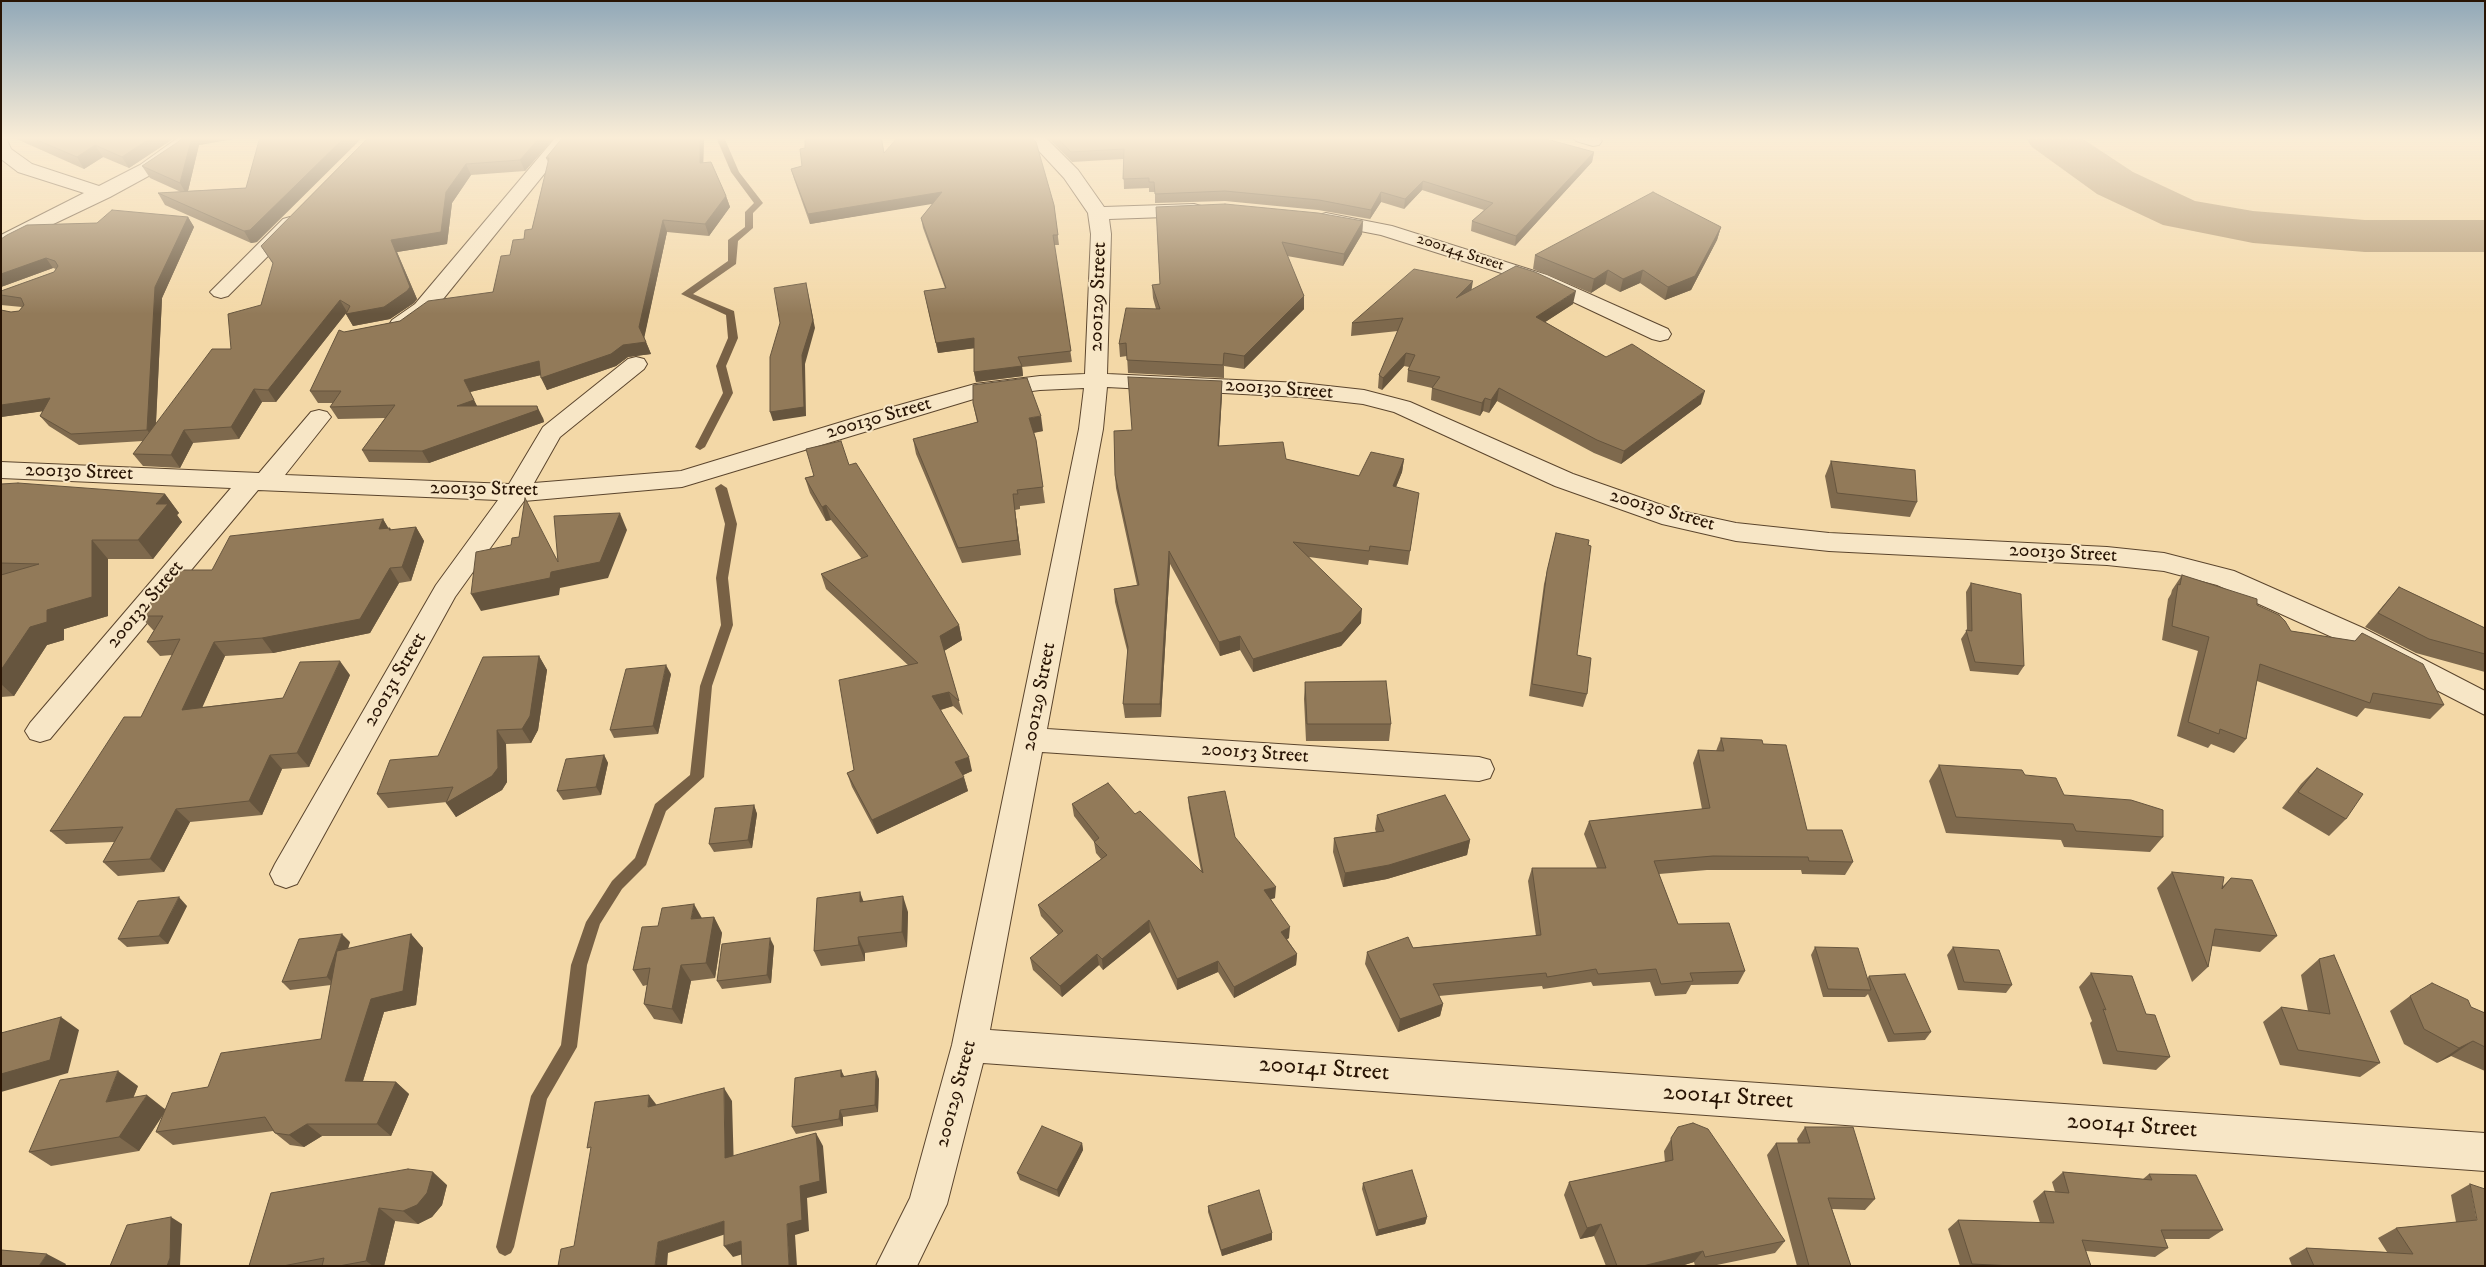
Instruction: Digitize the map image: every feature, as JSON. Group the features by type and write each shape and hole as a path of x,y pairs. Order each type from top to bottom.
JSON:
{"street":[{"path":"1,242 96,196"},
{"path":"379,330 398,326 423,309 516,196"},
{"name":"200129 Street","path":"896,1266 928,1204 970,1045 1032,740 1092,428 1096,380 1101,234 1098,212 1087,196"},
{"path":"221,292 305,208"},
{"path":"1098,212 1215,210"},
{"name":"200144 Street","path":"1308,217 1384,230 1466,254 1540,279 1660,334"},
{"name":"200131 Street","path":"286,874 445,592 516,493 551,432 636,364"},
{"name":"200130 Street","path":"1,470 259,480 516,493 682,479 879,418 975,391 1040,382 1096,380 1301,390 1364,397 1402,407 1564,480 1671,518 1736,532 1829,542 2108,556 2164,562 2225,578 2354,635 2485,704"},
{"name":"200132 Street","path":"40,731 259,480 319,417"},
{"name":"200153 Street","path":"1032,740 1479,769"},
{"name":"200141 Street","path":"970,1045 2485,1152"}],"building":[{"path":"165,196 285,196 250,230 244,231"},
{"path":"310,196 445,196 441,232 391,240 410,287 407,291 384,307 346,314 350,306 340,300 268,390 254,389 231,427 184,430 171,455 133,454 212,349 231,349 228,314 261,305 273,263 261,246"},
{"path":"540,196 726,196 705,224 663,220 639,327 646,342 623,345 611,354 541,378 539,361 464,380 474,400 457,406 537,406 538,410 422,451 362,450 395,405 330,407 341,391 310,391 339,330 344,332 400,321 428,301 493,292 501,256 510,255 513,240 524,239 525,230 532,229"},
{"path":"801,196 917,196 808,214"},
{"path":"939,196 1051,196 1058,235 1053,235 1071,351 1018,357 1022,366 974,372 974,338 936,343 924,291 946,288 921,218"},
{"path":"1279,196 1379,196 1371,210 1319,200"},
{"path":"1395,196 1408,196 1405,199"},
{"path":"1471,196 1553,196 1516,236 1472,221 1493,203"},
{"path":"1645,196 1661,196 1721,227 1695,276 1668,287 1643,270 1623,279 1608,270 1594,279 1535,255"},
{"path":"1225,204 1318,213 1363,221 1344,254 1282,242 1304,296 1244,356 1224,353 1223,365 1127,360 1126,343 1119,344 1126,308 1160,309 1152,285 1160,284 1156,207"},
{"path":"112,210 188,217 155,287 147,430 71,434 40,416 50,398 1,405 1,310 19,311 24,305 21,298 1,295 1,291 54,272 58,266 55,261 46,258 1,274 1,239 27,225 97,223"},
{"path":"1516,266 1535,272 1576,291 1536,317 1606,357 1632,344 1705,391 1624,451 1597,440 1499,388 1491,400 1485,398 1482,403 1432,388 1440,377 1408,370 1415,355 1406,353 1383,378 1379,375 1403,318 1352,323 1414,269 1473,281 1456,298"},
{"path":"806,283 813,320 802,355 804,407 770,412 770,357 780,323 774,288"},
{"path":"1128,377 1222,381 1218,446 1283,442 1286,459 1359,476 1371,452 1404,459 1393,486 1419,493 1410,551 1370,546 1369,551 1293,542 1362,609 1342,632 1253,659 1240,636 1219,642 1169,551 1160,704 1123,704 1128,647 1114,589 1139,585 1115,475 1114,431 1132,430"},
{"path":"1027,378 1041,416 1029,418 1036,440 1043,487 1017,490 1018,494 1013,494 1018,540 958,548 913,439 978,422 973,403 973,385"},
{"path":"841,441 849,465 856,463 959,625 940,636 959,701 949,692 932,696 969,757 955,762 964,777 872,820 847,773 854,770 839,680 918,663 821,574 868,556 826,505 822,507 805,478 814,476 806,449"},
{"path":"1831,461 1915,470 1917,502 1837,493"},
{"path":"18,483 165,494 156,504 168,504 138,540 92,540 92,597 47,610 47,622 30,627 1,670 1,575 39,564 1,563 1,484"},
{"path":"525,498 558,562 554,516 620,513 600,562 551,572 550,578 471,594 476,552 511,545 512,538 519,537"},
{"path":"383,519 379,529 390,528 389,530 416,527 402,567 390,568 360,619 262,638 214,642 182,710 283,698 300,662 340,661 297,753 270,755 249,801 176,809 150,859 103,862 123,827 50,831 124,717 141,717 180,639 147,642 163,616 140,616 177,570 212,570 230,536"},
{"path":"1556,533 1589,540 1588,545 1591,546 1577,655 1591,658 1587,694 1532,684 1547,571"},
{"path":"2182,575 2257,599 2257,605 2279,615 2291,631 2355,641 2362,633 2423,664 2444,705 2373,693 2370,703 2260,664 2246,739 2220,729 2219,734 2188,722 2209,637 2172,626 2178,584 2180,585"},
{"path":"1971,583 2021,594 2024,666 1975,662 1966,630 1972,631"},
{"path":"2399,587 2485,628 2485,654 2429,639 2378,613"},
{"path":"539,656 530,716 522,729 497,730 498,768 492,776 446,803 453,787 377,794 390,760 438,756 483,657"},
{"path":"666,665 653,726 610,730 626,669"},
{"path":"1386,681 1391,724 1307,724 1305,682"},
{"path":"1721,738 1762,740 1763,744 1786,745 1807,830 1842,830 1853,862 1809,861 1808,857 1713,856 1654,861 1678,924 1729,923 1745,971 1690,973 1693,981 1661,984 1656,969 1598,974 1596,969 1547,977 1546,973 1433,984 1443,1004 1400,1019 1367,952 1408,937 1413,948 1541,935 1532,868 1606,868 1589,821 1710,808 1698,750 1724,751"},
{"path":"604,755 596,787 557,791 566,759"},
{"path":"1939,765 2022,770 2025,775 2056,778 2064,795 2131,800 2163,810 2163,837 2076,831 2073,824 1956,817"},
{"path":"2317,768 2363,794 2346,819 2298,792"},
{"path":"1108,783 1135,814 1140,811 1203,873 1188,797 1225,791 1235,837 1276,887 1264,890 1290,927 1281,932 1297,954 1234,987 1218,961 1177,979 1149,920 1102,959 1097,954 1060,986 1030,958 1063,931 1038,905 1107,855 1094,842 1099,838 1072,804"},
{"path":"1445,795 1470,840 1389,865 1345,873 1334,838 1384,831 1377,815"},
{"path":"754,805 748,840 709,844 715,808"},
{"path":"2172,872 2224,877 2222,889 2231,878 2252,880 2277,936 2215,929 2208,967"},
{"path":"860,892 860,902 903,896 902,932 858,937 859,945 814,951 817,898"},
{"path":"179,897 159,936 118,939 138,901"},
{"path":"694,904 691,919 714,917 706,963 681,965 672,1009 644,1004 650,968 633,970 642,927 658,926 662,908"},
{"path":"342,934 327,977 282,982 299,939"},
{"path":"411,934 403,991 371,999 345,1081 396,1082 377,1124 307,1124 289,1135 275,1133 265,1117 156,1132 172,1093 208,1087 221,1053 321,1039 337,951"},
{"path":"770,938 767,975 717,981 722,944"},
{"path":"1815,947 1858,948 1871,990 1828,989"},
{"path":"1953,947 1999,950 2012,985 1964,982"},
{"path":"2334,955 2380,1063 2298,1050 2281,1007 2330,1014 2319,959"},
{"path":"2091,973 2132,976 2146,1014 2155,1015 2170,1057 2117,1051 2103,1009 2106,1010"},
{"path":"1905,974 1931,1032 1894,1034 1869,976"},
{"path":"2432,983 2468,1000 2471,1007 2485,1013 2485,1047 2473,1041 2459,1048 2424,1029 2410,996"},
{"path":"61,1017 50,1060 1,1074 1,1033"},
{"path":"841,1070 841,1077 876,1071 875,1105 840,1110 839,1119 792,1127 795,1078"},
{"path":"118,1071 106,1102 147,1095 119,1137 29,1152 60,1080"},
{"path":"724,1088 725,1158 816,1133 820,1181 800,1186 802,1220 787,1224 789,1266 742,1266 741,1241 724,1246 724,1221 658,1242 655,1266 558,1266 561,1249 574,1246 591,1147 587,1148 595,1102 649,1095 648,1107"},
{"path":"1693,1123 1708,1129 1785,1241 1705,1257 1703,1251 1643,1266 1617,1266 1601,1224 1587,1228 1569,1182 1673,1160 1671,1138 1678,1127"},
{"path":"1042,1126 1082,1143 1057,1190 1017,1173"},
{"path":"1805,1127 1853,1127 1875,1199 1828,1198 1851,1266 1809,1266 1776,1143 1810,1143"},
{"path":"408,1169 433,1172 427,1193 417,1205 403,1211 379,1208 366,1261 339,1266 322,1266 324,1258 283,1266 249,1266 271,1193"},
{"path":"1412,1170 1427,1217 1378,1230 1363,1183"},
{"path":"2063,1172 2152,1180 2149,1174 2196,1175 2223,1230 2161,1230 2168,1248 2082,1240 2091,1266 1972,1264 1958,1220 2054,1223 2044,1191 2069,1193"},
{"path":"2470,1184 2485,1189 2485,1266 2314,1266 2306,1248 2413,1254 2396,1228 2477,1220"},
{"path":"1259,1190 1272,1233 1221,1250 1208,1206"},
{"path":"171,1217 170,1258 167,1266 110,1266 127,1225"},
{"path":"1,1250 47,1254 39,1266 1,1266"}],"waterway":[{"path":"700,447 728,393 721,366 733,338 731,313 686,294 733,262 733,240 749,228 749,212 759,203 754,196"},
{"path":"2143,196 2181,214 2253,227 2365,236 2485,236"},
{"path":"505,1247 539,1096 569,1047 579,965 593,922 617,885 641,861 660,808 697,777 706,686 727,625 722,578 731,524 721,488"}]}
